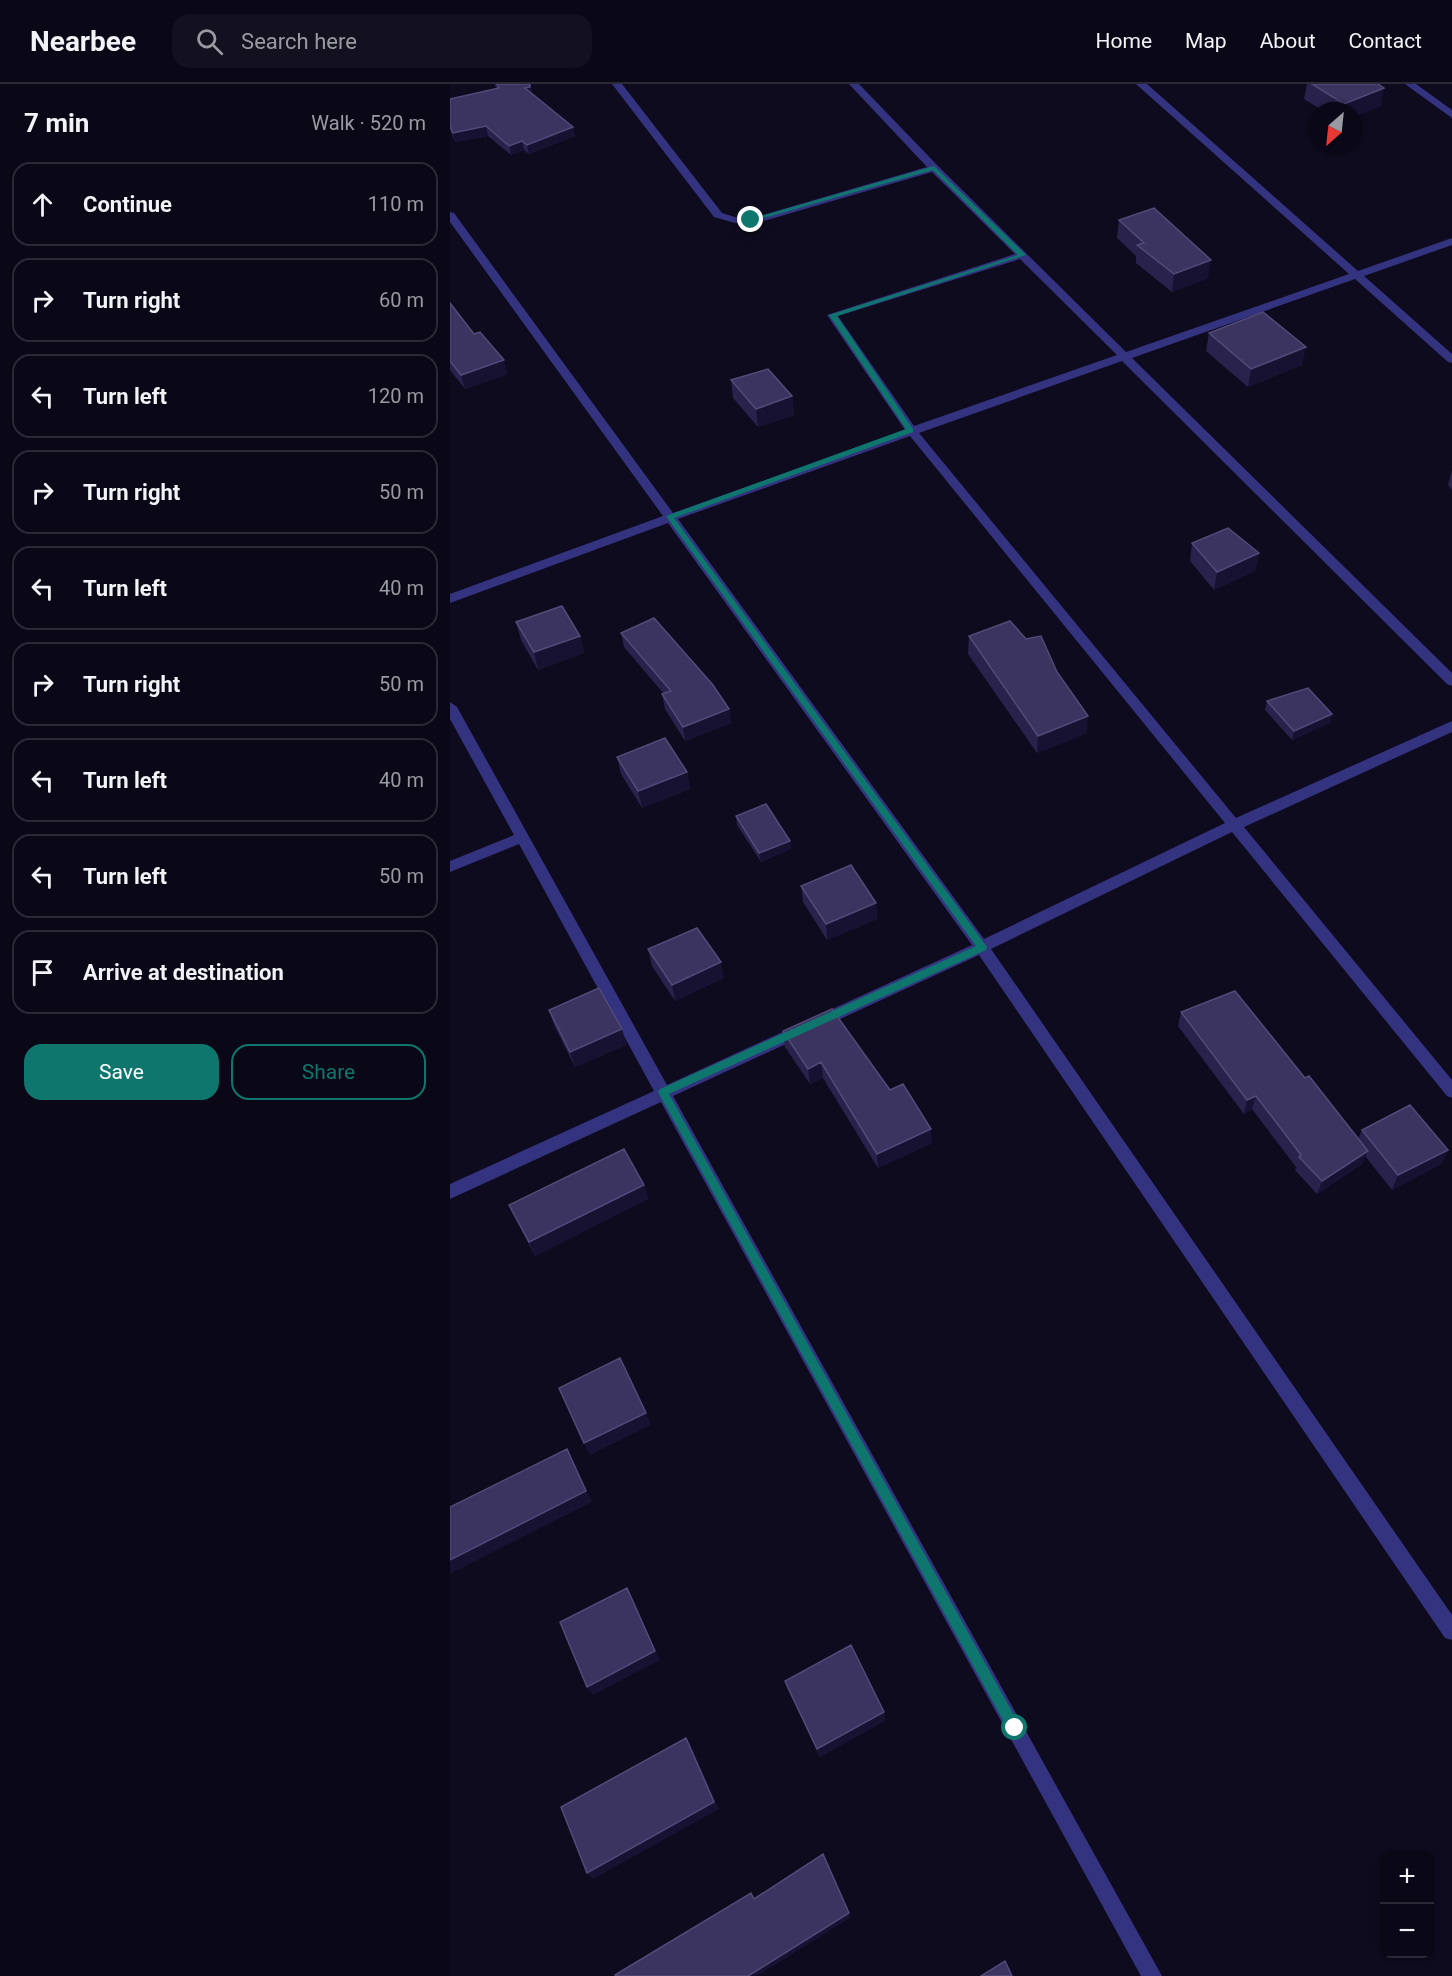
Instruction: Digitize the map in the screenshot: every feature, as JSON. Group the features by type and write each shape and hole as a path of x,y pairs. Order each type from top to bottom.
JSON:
{"street":[{"path":"617,84 718,215 726,218 760,219 934,168"},
{"path":"854,84 934,168 1452,681"},
{"path":"1141,84 1452,360"},
{"path":"1410,84 1452,115"},
{"path":"450,214 982,947 1452,1631"},
{"path":"450,599 669,516 911,430 1126,358 1452,241"},
{"path":"1022,255 832,315 911,430 1452,1092"},
{"path":"450,707 1152,1976"},
{"path":"450,1192 982,947 1234,825 1452,726"},
{"path":"450,867 522,837"}],"building":[{"path":"497,84 530,84 530,87 525,88 573,127 527,145 522,141 509,146 486,126 453,133 450,126 450,99 499,88"},
{"path":"1312,84 1378,84 1384,88 1349,102 1341,102"},
{"path":"1154,208 1211,260 1174,274 1137,245 1144,243 1119,220"},
{"path":"450,303 474,334 480,332 504,360 461,375 450,361"},
{"path":"1263,312 1306,347 1251,369 1209,333"},
{"path":"768,369 792,396 756,409 731,380"},
{"path":"1228,528 1259,553 1217,572 1192,543"},
{"path":"562,606 580,636 534,652 516,622"},
{"path":"654,618 713,685 729,709 683,727 662,694 671,691 621,633"},
{"path":"1010,621 1026,639 1041,636 1057,672 1088,716 1038,736 969,636"},
{"path":"1308,688 1332,714 1294,731 1267,701"},
{"path":"665,738 687,772 638,791 617,757"},
{"path":"766,804 790,841 759,853 736,816"},
{"path":"851,865 876,903 826,924 801,886"},
{"path":"697,928 721,962 672,985 648,949"},
{"path":"599,988 622,1029 570,1052 549,1010"},
{"path":"1235,991 1305,1078 1309,1076 1368,1151 1322,1181 1299,1157 1301,1155 1256,1096 1247,1100 1181,1012"},
{"path":"832,1009 890,1090 903,1084 931,1129 877,1154 821,1062 808,1069 783,1031"},
{"path":"1410,1105 1448,1150 1398,1175 1362,1130"},
{"path":"624,1149 644,1185 529,1242 509,1205"},
{"path":"620,1358 646,1413 584,1443 559,1388"},
{"path":"567,1449 586,1491 450,1560 450,1507"},
{"path":"627,1588 655,1651 587,1687 560,1622"},
{"path":"851,1645 884,1712 817,1749 785,1681"},
{"path":"686,1738 714,1802 587,1873 561,1807"},
{"path":"823,1854 849,1913 748,1976 615,1975 751,1893 754,1899"},
{"path":"1005,1961 1012,1976 981,1976"}],"route":[{"path":"751,220 934,168 1022,255 832,315 911,430 669,516 982,947 663,1092 1015,1728"}]}
